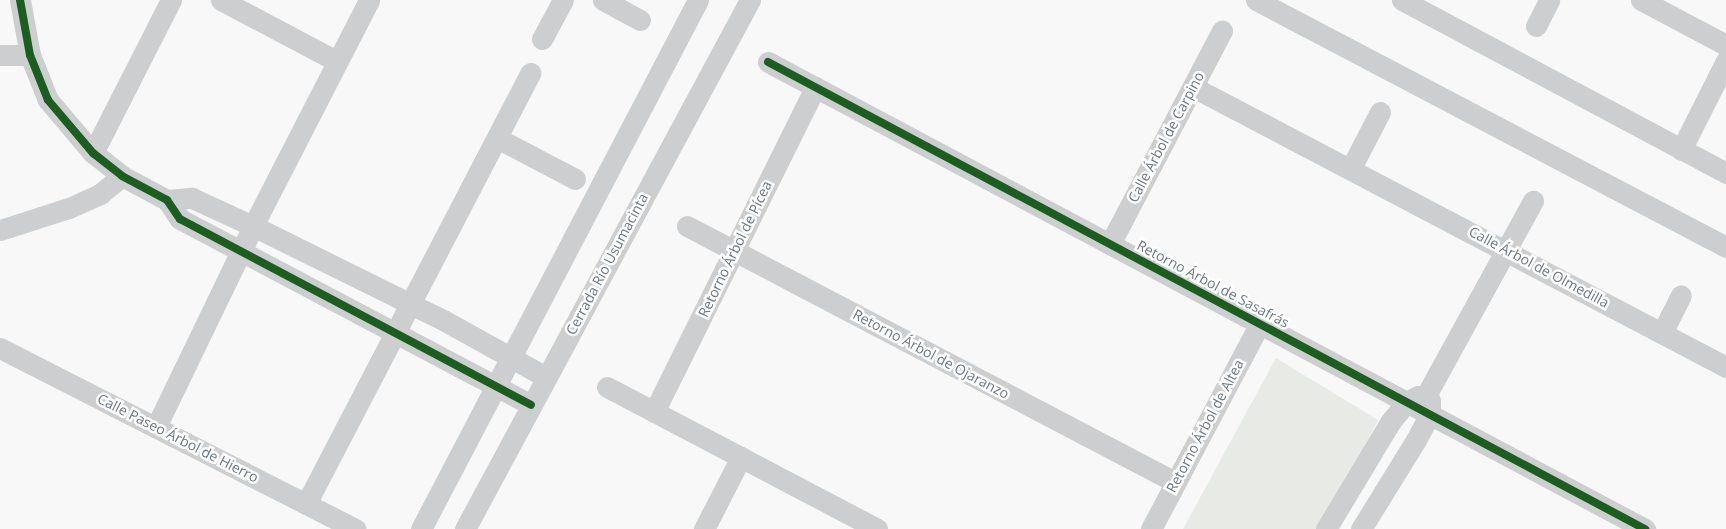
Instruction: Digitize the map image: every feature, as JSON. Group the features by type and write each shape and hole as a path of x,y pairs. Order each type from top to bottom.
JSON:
{"street":[{"path":"20,0 30,56 48,100 93,153 122,176 167,200 180,220 531,405"},
{"path":"93,153 171,0"},
{"path":"221,0 336,61"},
{"path":"156,427 253,226 336,61 369,0"},
{"path":"542,39 563,0"},
{"path":"603,0 640,20"},
{"path":"421,529 508,357 698,0"},
{"name":"Cerrada Río Usumacinta","path":"465,529 750,0"},
{"path":"1256,0 1726,247"},
{"path":"1402,0 1726,173"},
{"path":"1536,26 1549,0"},
{"path":"1641,0 1726,45"},
{"name":"Calle Árbol de Carpino","path":"1110,244 1222,31"},
{"path":"0,55 30,56"},
{"path":"1681,150 1726,61"},
{"name":"Retorno Árbol de Sasafrás","path":"768,62 1645,529"},
{"path":"306,504 411,306 530,72"},
{"name":"Retorno Árbol de Pícea","path":"654,412 816,87"},
{"name":"Calle Árbol de Olmedilla","path":"1193,87 1506,249 1726,367"},
{"path":"1351,168 1380,112"},
{"path":"497,138 576,179"},
{"path":"0,230 69,208 100,194 122,176"},
{"path":"167,200 192,198 253,226 458,329 546,377"},
{"path":"1361,529 1430,414 1429,390 1533,201"},
{"name":"Retorno Árbol de Ojaranzo","path":"687,226 1175,482"},
{"path":"1662,333 1681,295"},
{"name":"Retorno Árbol de Altea","path":"1151,529 1260,324"},
{"path":"442,359 458,329"},
{"name":"Calle Paseo Árbol de Hierro","path":"0,348 356,529"},
{"path":"607,387 877,529"},
{"path":"1326,529 1391,421 1407,402 1429,390"},
{"path":"704,529 740,457"}],"shaded area":[{"path":"1276,358 1378,420 1321,529 1183,529"}],"cycle path":[{"path":"20,0 30,55 48,100 93,153 122,176 167,200 180,219 531,405"},
{"path":"768,62 1645,529"}]}
